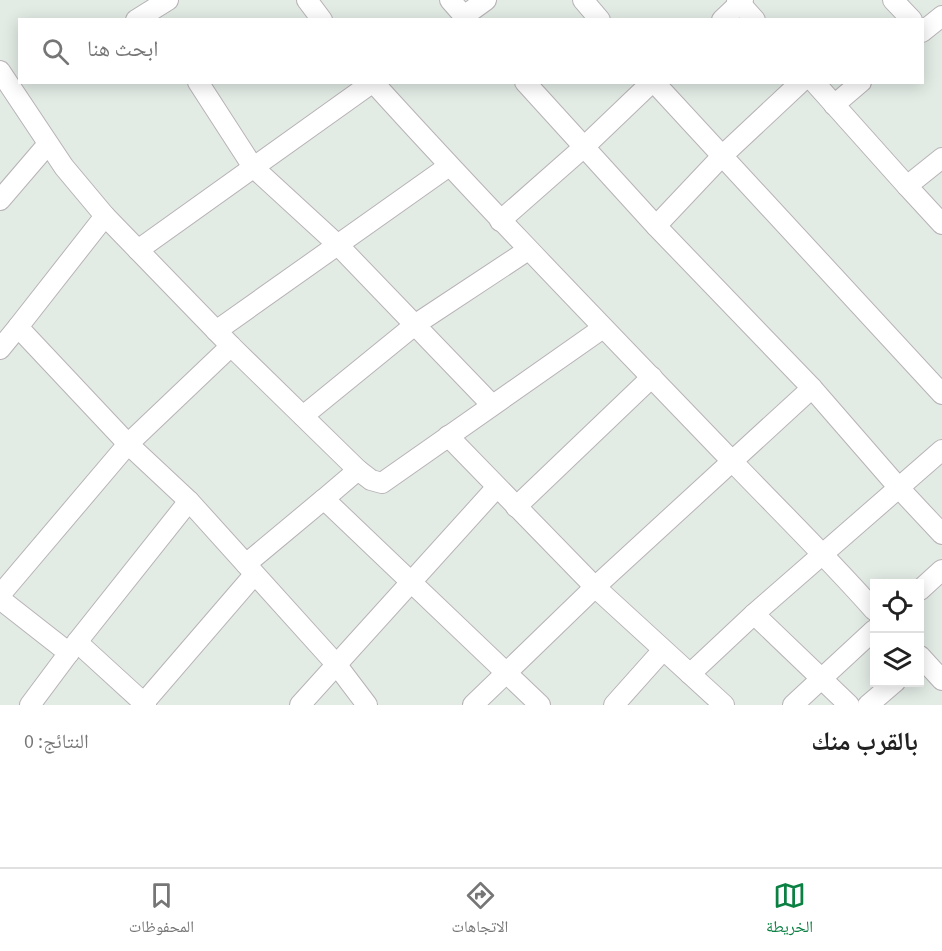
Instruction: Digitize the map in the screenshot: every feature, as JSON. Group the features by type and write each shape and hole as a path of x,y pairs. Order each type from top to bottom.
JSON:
{"street":[{"path":"147,12 168,0"},
{"path":"307,0 320,18"},
{"path":"450,0 463,18 486,0"},
{"path":"583,0 598,18"},
{"path":"893,0 910,18"},
{"path":"724,18 740,1 753,18"},
{"path":"924,26 942,16"},
{"path":"0,71 21,87 48,144 105,216 231,346 371,480 382,483 603,328"},
{"path":"199,84 253,167 338,245 492,405"},
{"path":"138,250 370,84"},
{"path":"375,84 500,221 824,554 870,606"},
{"path":"527,84 656,226 812,388 942,534"},
{"path":"500,221 651,84"},
{"path":"655,84 942,394"},
{"path":"656,226 723,155 799,84"},
{"path":"816,84 942,224"},
{"path":"834,105 859,84"},
{"path":"0,200 48,144"},
{"path":"907,186 942,158"},
{"path":"216,331 449,166"},
{"path":"2,343 18,327 105,216"},
{"path":"303,416 416,324 528,250"},
{"path":"18,327 128,444 189,501 336,664 368,705"},
{"path":"231,346 128,444 0,597 73,648 144,704 250,570 324,499 358,470"},
{"path":"516,507 652,377"},
{"path":"473,705 596,587 812,388"},
{"path":"448,436 596,587 722,704"},
{"path":"690,674 942,450"},
{"path":"300,705 497,487"},
{"path":"324,499 540,705"},
{"path":"30,705 189,501"},
{"path":"924,586 942,570"},
{"path":"754,615 849,705"},
{"path":"793,705 871,633"},
{"path":"614,705 663,650"},
{"path":"924,663 942,680"},
{"path":"868,705 889,687"}]}
